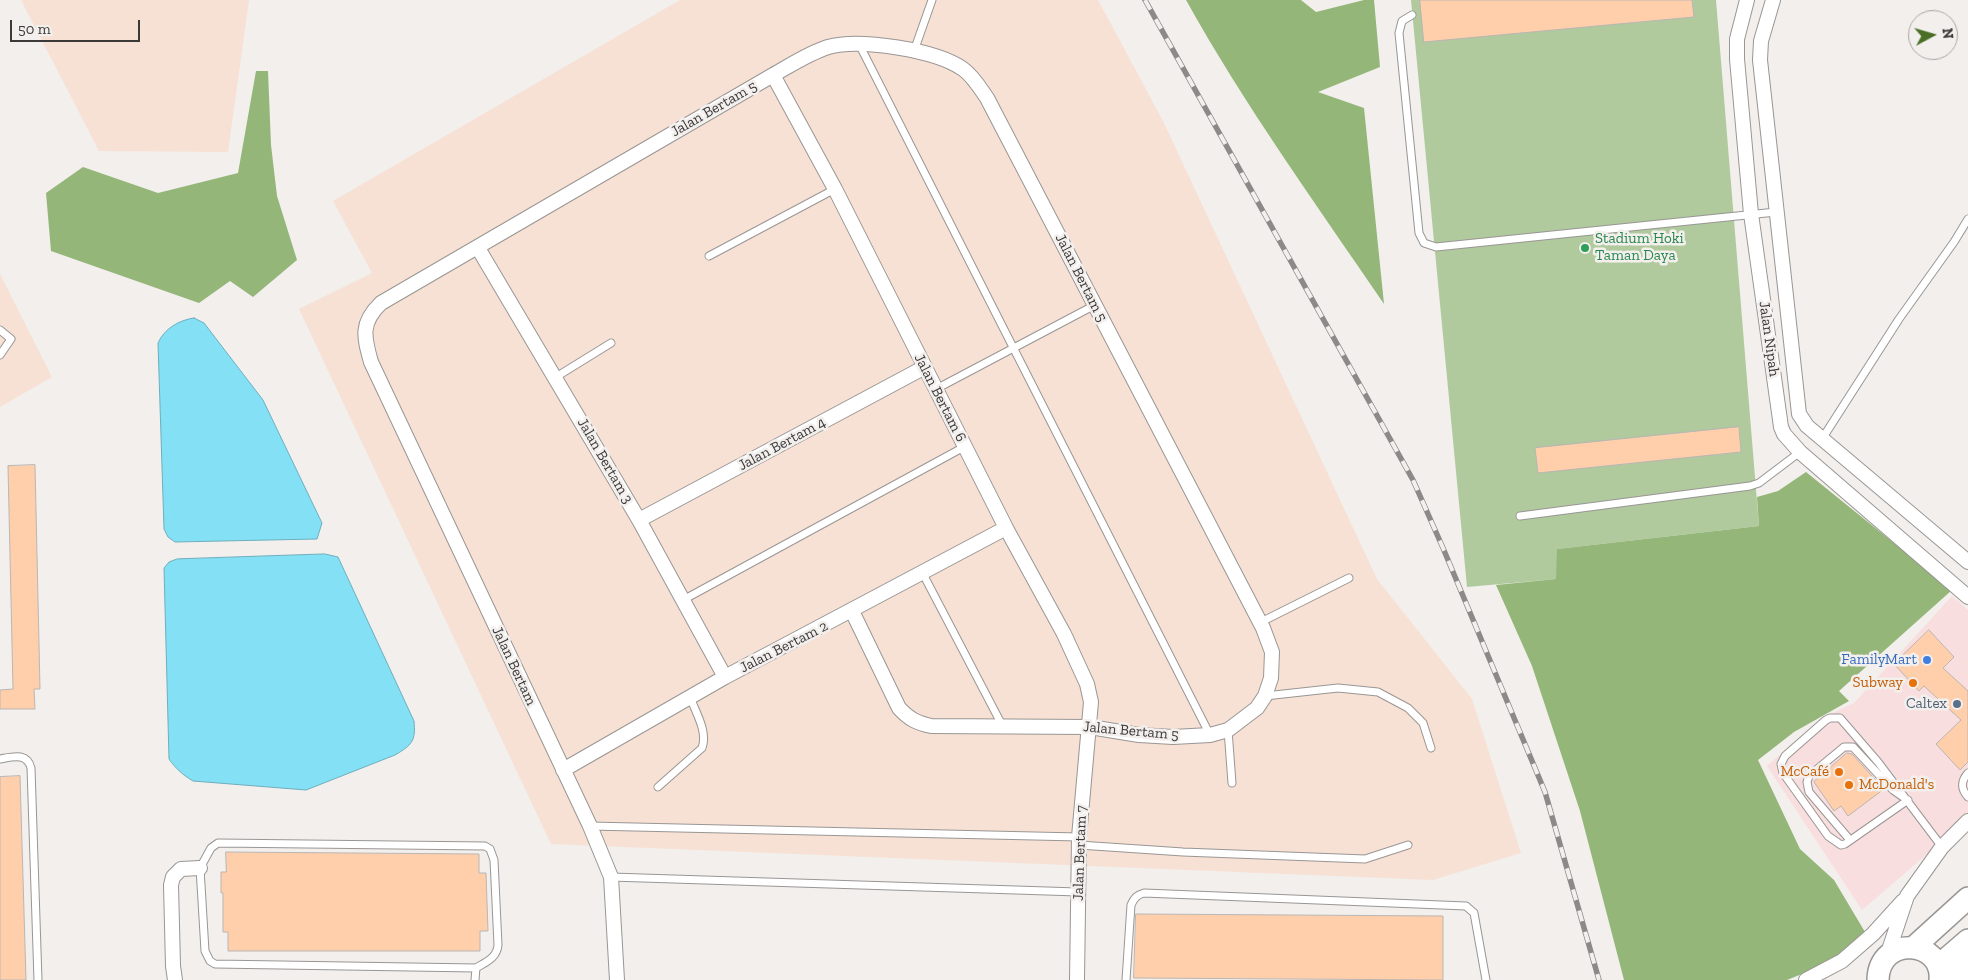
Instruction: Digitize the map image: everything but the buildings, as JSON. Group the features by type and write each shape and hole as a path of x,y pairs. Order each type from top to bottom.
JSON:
{"main road":[{"path":"1914,947 1968,898"},
{"path":"1876,972 1895,950 1904,947 1914,947 1932,957 1939,973 1968,940"},
{"path":"1958,980 1968,956"}],"street":[{"name":"Jalan Nipah","path":"1747,0 1737,39 1736,52 1751,214 1780,423 1784,434 1800,452 1968,597"},
{"path":"1759,0 1769,0"},
{"name":"Jalan Nipah","path":"1773,0 1760,53 1798,409 1804,423 1968,562"},
{"name":"Jalan Bertam 5","path":"371,362 365,340 365,326 371,313 381,303 809,54 830,47 858,43 914,52 953,63 965,70 987,98 1260,622 1272,652 1271,678 1265,696 1257,708 1228,730 1210,735 1173,737 1090,726 931,726 918,723 907,717 899,708 852,611"},
{"name":"Jalan Bertam 6","path":"774,75 835,189 1006,528 1079,663 1091,702 1090,726"},
{"name":"Jalan Bertam 3","path":"478,248 639,520 725,677"},
{"name":"Jalan Bertam","path":"371,362 590,826 611,877 617,980"},
{"name":"Jalan Bertam 4","path":"639,520 925,367"},
{"name":"Jalan Bertam 2","path":"563,770 725,677 1006,528"},
{"name":"Jalan Bertam 7","path":"1077,980 1079,841 1090,726"},
{"path":"1806,980 1842,961 1859,947 1907,896 1942,847 1968,821"},
{"path":"176,980 173,966 171,885 173,877 181,869 200,868"},
{"path":"1876,972 1907,896"}],"lane":[{"path":"914,52 932,0"},
{"path":"1412,15 1402,21 1399,33 1418,232 1424,243 1436,246 1776,212"},
{"path":"858,43 1210,735"},
{"path":"709,256 835,189"},
{"path":"1822,438 1894,327 1968,219"},
{"path":"936,389 1095,306"},
{"path":"0,330 11,339 0,355"},
{"path":"556,377 611,343"},
{"path":"683,600 964,447"},
{"path":"1520,516 1750,486 1759,483 1800,452"},
{"path":"922,572 1002,725"},
{"path":"1260,622 1349,578"},
{"path":"1265,696 1338,688 1378,692 1408,708 1423,723 1431,748"},
{"path":"658,786 702,748 705,741 704,733 690,697"},
{"path":"1908,800 1846,844 1841,845 1828,836 1781,769 1781,764 1785,756 1826,720 1835,717 1844,722 1908,800 1942,847"},
{"path":"1228,730 1232,783"},
{"path":"1850,840 1809,792 1807,782 1809,776 1844,748 1853,747 1893,790 1908,800"},
{"path":"0,759 23,757 30,764 31,768 38,980"},
{"path":"1968,774 1962,784 1968,797"},
{"path":"590,826 1079,841 1183,852 1365,859 1408,845"},
{"path":"222,842 485,846 490,849 494,860 498,945 494,957 476,968 215,964 210,961 205,951 200,868 211,848 222,842"},
{"path":"611,877 1078,892"},
{"path":"1126,980 1131,905 1134,899 1144,893 1466,906 1474,913 1486,980"},
{"path":"475,980 476,968"}],"shaded area":[{"path":"21,0 249,0 228,152 99,151"},
{"path":"680,0 1098,0 1163,121 1377,579 1472,699 1521,853 1433,880 551,844 299,309 372,273 333,201"},
{"path":"0,274 52,377 0,407"},
{"path":"1952,596 1968,610 1968,819 1862,910 1767,766 1824,717 1854,703"}],"green space":[{"path":"1186,0 1301,0 1316,12 1364,0 1374,0 1380,67 1318,92 1364,108 1384,304 1232,78"},
{"name":"Stadium Hoki Taman Daya","path":"1411,0 1716,0 1759,526 1557,549 1557,579 1467,587"},
{"path":"256,71 268,71 271,145 277,196 297,260 253,297 230,281 199,303 51,251 46,193 83,167 158,193 238,173"},
{"path":"1806,472 1952,590 1839,691 1849,701 1794,732 1758,760 1800,849 1834,880 1865,932 1839,959 1787,980 1624,980 1580,811 1532,666 1496,585 1556,579 1557,549 1759,526 1757,497 1778,491"}],"water":[{"path":"194,318 204,323 263,400 322,523 317,539 175,542 168,537 164,529 158,343 168,329 183,321"},
{"path":"325,554 338,557 414,721 412,742 395,755 306,790 193,781 180,772 169,759 164,568 169,562 177,559"}],"railway":[{"path":"1145,0 1413,480 1545,792 1599,980"}],"place":[{"name":"Stadium Hoki Taman Daya","path":"1585,248"},
{"name":"FamilyMart","path":"1927,660"},
{"name":"Subway","path":"1913,683"},
{"name":"Caltex","path":"1957,704"},
{"name":"McCafé","path":"1839,772"},
{"name":"McDonald's","path":"1849,785"}]}
